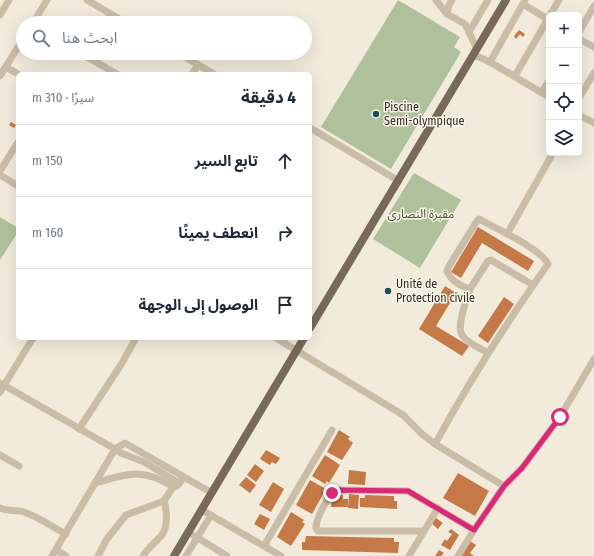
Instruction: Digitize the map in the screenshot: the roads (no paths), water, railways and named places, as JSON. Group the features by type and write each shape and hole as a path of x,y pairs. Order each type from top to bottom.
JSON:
{"main road":[{"path":"312,325 506,0"},
{"path":"174,556 303,340"}],"street":[{"path":"0,15 9,0"},
{"path":"37,16 47,0"},
{"path":"87,0 114,16"},
{"path":"436,0 447,14 465,24 476,52 490,62 546,95"},
{"path":"447,14 452,0"},
{"path":"469,32 488,0"},
{"path":"552,12 559,0"},
{"path":"490,62 524,2 546,16"},
{"path":"582,27 594,6"},
{"path":"515,76 546,23"},
{"path":"582,40 594,47"},
{"path":"0,76 16,51"},
{"path":"92,60 113,72"},
{"path":"190,60 210,72"},
{"path":"193,72 198,65"},
{"path":"6,67 16,73"},
{"path":"582,93 594,73"},
{"path":"542,92 547,84"},
{"path":"582,117 594,124"},
{"path":"312,131 399,181"},
{"path":"0,171 16,145"},
{"path":"507,234 551,156"},
{"path":"0,175 16,185"},
{"path":"435,444 488,353 548,264 540,254 507,234 479,220 447,271 449,277 464,287 470,289"},
{"path":"488,353 468,341 462,336 460,330 470,289 488,261 491,260 533,285"},
{"path":"32,340 1,387 121,453 144,462 176,485"},
{"path":"79,429 122,363 135,340"},
{"path":"280,340 403,415 422,434 435,444 504,486"},
{"path":"458,556 504,486 522,468 560,417 594,359"},
{"path":"264,546 332,430"},
{"path":"66,556 54,553 115,449 125,443 212,493"},
{"path":"0,455 19,466"},
{"path":"95,483 122,475 136,473 154,476 176,485"},
{"path":"98,556 107,539 126,515 164,501 184,477"},
{"path":"424,531 318,531 316,528 318,518 332,493 336,490 408,491 474,530"},
{"path":"143,556 163,533 167,512 164,501"},
{"path":"0,508 17,509 26,512 66,534"},
{"path":"409,556 438,508"},
{"path":"202,510 281,556"},
{"path":"186,556 211,515"},
{"path":"188,532 198,537 217,553 228,556"}],"place":[{"name":"Piscine Semi-olympique","path":"376,114"},
{"name":"Unité de Protection civile","path":"388,291"}],"park label":[{"name":"مقبرة النصارى","path":"421,214"}]}
